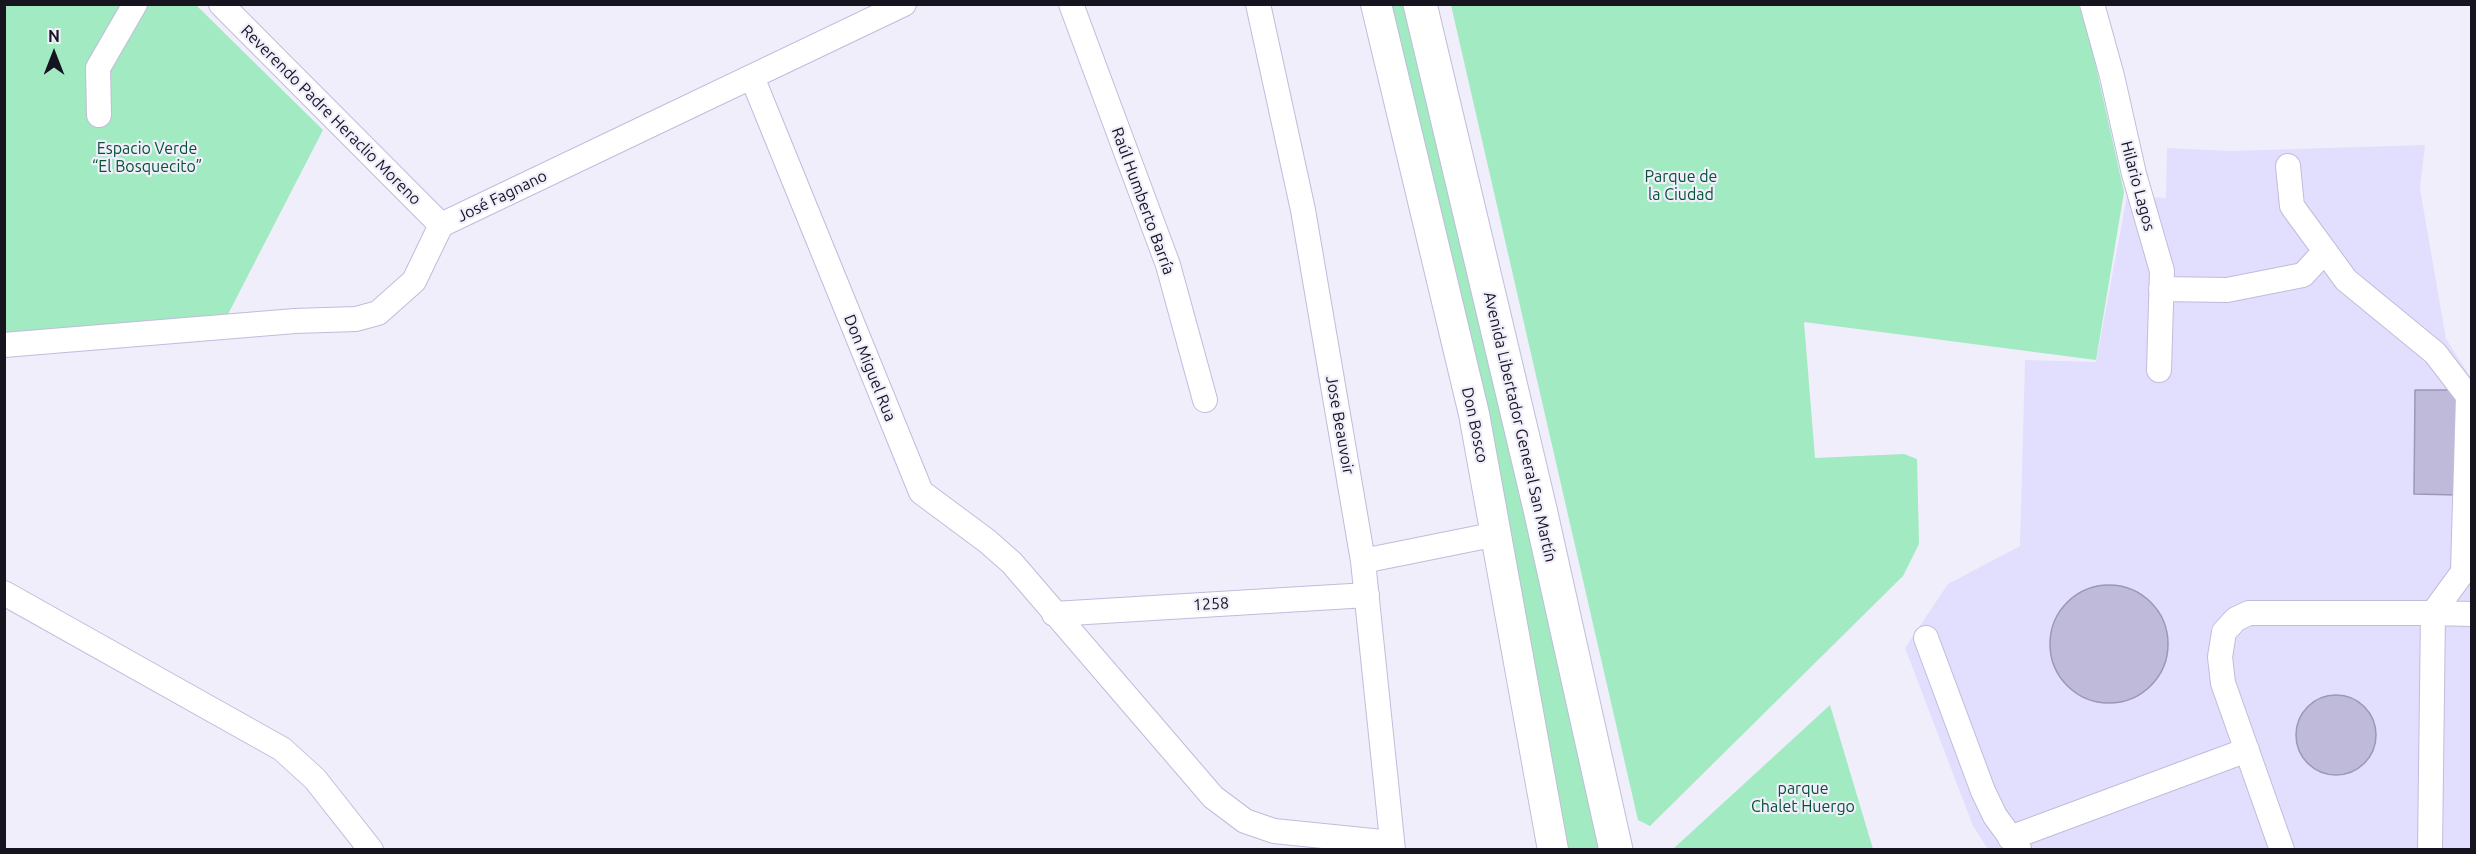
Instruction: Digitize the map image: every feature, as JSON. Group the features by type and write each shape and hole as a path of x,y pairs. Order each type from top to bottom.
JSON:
{"highway":[{"name":"Avenida Libertador General San Martín","path":"1420,4 1540,509 1616,849"},
{"name":"Avenida Libertador General San Martín","path":"1439,4 1519,329 1634,849"}],"main road":[{"name":"Don Bosco","path":"1377,4 1474,414 1553,849"}],"street":[{"path":"99,115 98,68 135,4"},
{"name":"Reverendo Padre Heraclio Moreno","path":"221,4 441,225"},
{"name":"José Fagnano","path":"4,345 295,321 356,319 378,314 414,281 441,225 904,4"},
{"name":"Raúl Humberto Barría","path":"1071,4 1168,265 1205,400"},
{"name":"Jose Beauvoir","path":"1258,4 1304,210 1363,561 1392,846"},
{"name":"Hilario Lagos","path":"2093,5 2134,174 2162,271 2159,370"},
{"name":"Don Miguel Rua","path":"752,77 921,492 987,541 1012,563 1213,797 1245,821 1274,831 1392,846"},
{"path":"2288,166 2292,206 2346,280 2435,352 2468,396 2463,572 2433,613 2430,849"},
{"path":"2161,289 2227,290 2303,275 2325,251"},
{"path":"1363,561 1497,534"},
{"path":"4,593 282,749 315,779 371,849"},
{"name":"1258","path":"1054,614 1367,595"},
{"path":"2282,849 2223,683 2220,657 2224,632 2236,619 2249,613 2472,614"},
{"path":"1926,639 1983,791 1995,816 2015,843 2247,750"}],"shaded area":[{"path":"2425,145 2420,189 2446,339 2471,378 2471,849 1988,849 1973,826 1905,648 1948,584 2020,546 2025,360 2096,362 2127,196 2166,198 2167,148 2231,151"}],"green space":[{"name":"Parque de la Ciudad","path":"2077,4 2084,13 2124,192 2096,360 1804,322 1815,458 1904,454 1917,459 1919,544 1903,576 1650,826 1638,820 1451,5"},
{"name":"Espacio Verde “El Bosquecito”","path":"5,5 196,5 323,130 225,320 5,340"},
{"path":"1376,5 1420,5 1616,849 1553,849"},
{"name":"parque Chalet Huergo","path":"1830,705 1873,849 1673,849"}],"building":[{"path":"2415,390 2459,390 2458,495 2414,494"},
{"path":"2109,585 2142,595 2158,611 2168,644 2158,677 2142,693 2109,703 2076,693 2060,677 2050,644 2060,611 2076,595"},
{"path":"2328,695 2344,695 2365,706 2376,727 2376,743 2365,764 2344,775 2328,775 2314,769 2302,757 2296,743 2296,727 2302,713 2314,701"}]}
